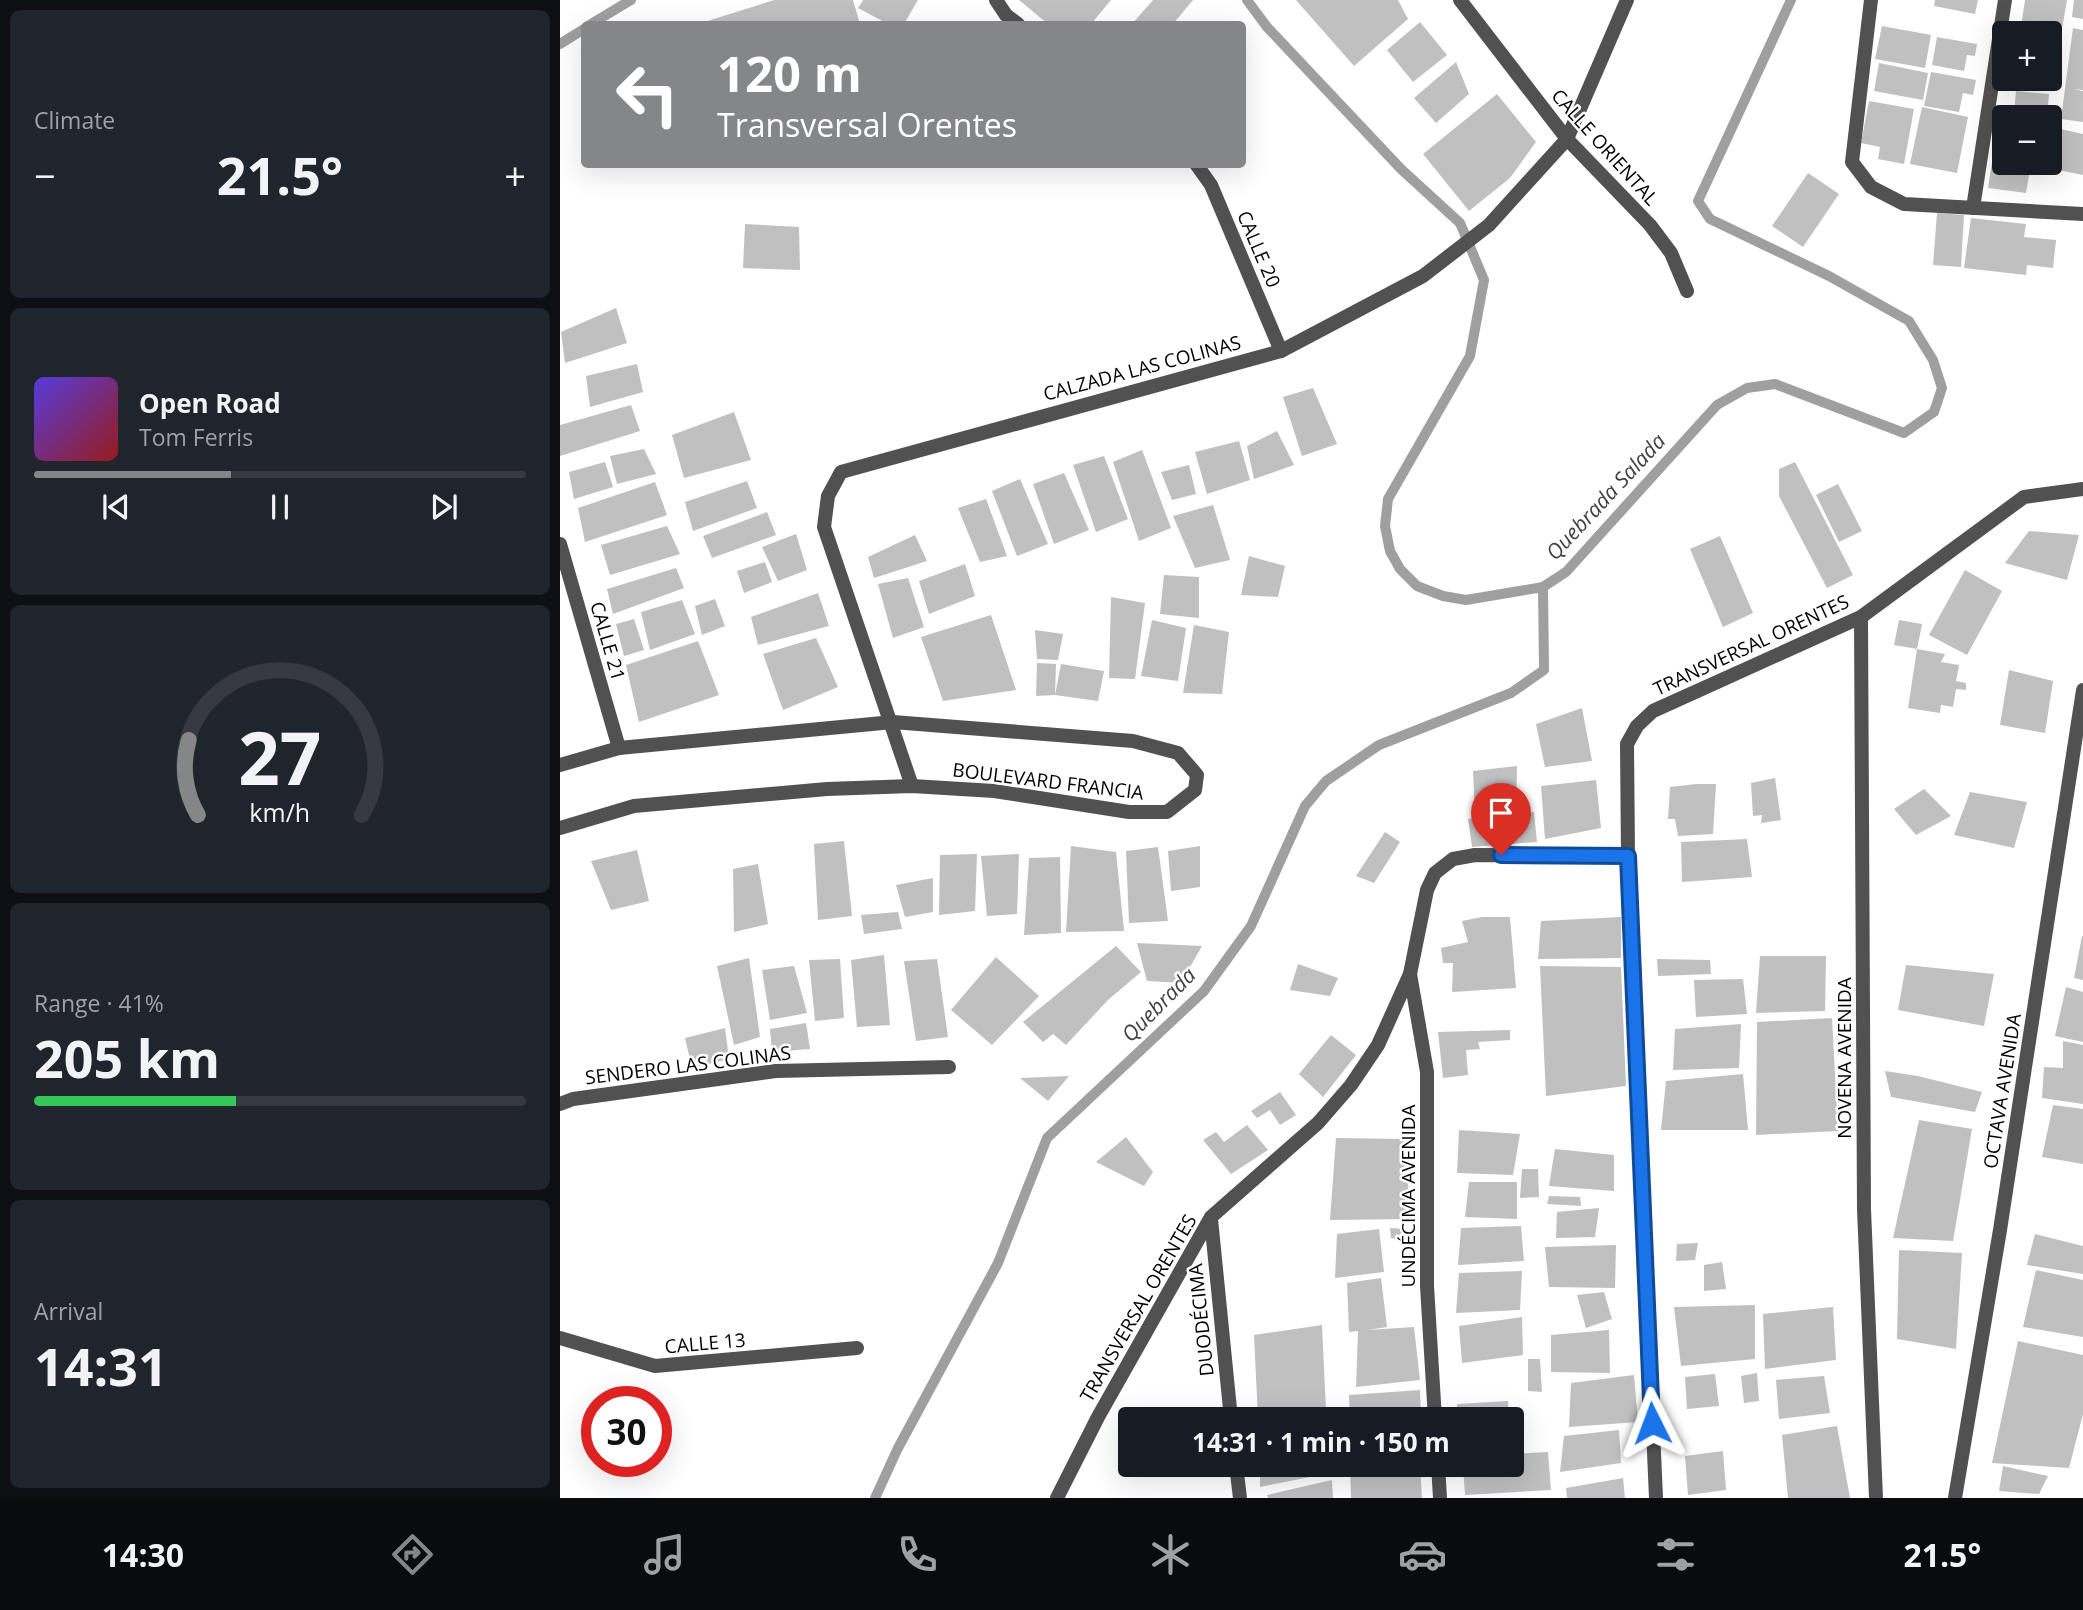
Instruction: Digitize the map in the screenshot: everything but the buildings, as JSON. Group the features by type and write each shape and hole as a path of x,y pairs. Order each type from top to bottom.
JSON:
{"street":[{"path":"996,0 1006,15 1014,21"},
{"name":"CALLE ORIENTAL","path":"1460,0 1567,139 1650,225 1671,253 1687,291"},
{"name":"CALZADA LAS COLINAS","path":"912,786 893,722 824,527 828,496 841,472 1281,351 1423,276 1489,225 1567,139 1626,0"},
{"path":"1871,0 1852,162 1871,187 1905,204 2083,214"},
{"path":"1973,208 2005,0"},
{"name":"CALLE 20","path":"1199,168 1211,185 1281,351"},
{"name":"TRANSVERSAL ORENTES","path":"1057,1498 1098,1417 1211,1217 1318,1124 1351,1085 1378,1045 1410,974 1427,890 1435,873 1453,859 1475,855 1628,856 1627,744 1637,726 1653,711 1861,617 2024,497 2083,489"},
{"name":"CALLE 21","path":"560,544 619,748"},
{"name":"NOVENA AVENIDA","path":"1861,617 1864,1209 1877,1498"},
{"name":"OCTAVA AVENIDA","path":"1955,1498 2000,1230 2083,690"},
{"name":"BOULEVARD FRANCIA","path":"560,765 619,748 893,722 1133,741 1178,753 1197,775 1195,790 1167,812 1129,812 994,791 912,786 827,789 634,806 560,828"},
{"path":"1628,856 1656,1498"},
{"name":"UNDÉCIMA AVENIDA","path":"1410,974 1427,1072 1427,1286 1434,1407"},
{"name":"SENDERO LAS COLINAS","path":"560,1104 573,1099 776,1071 948,1067"},
{"name":"DUODÉCIMA","path":"1211,1217 1230,1407"},
{"name":"CALLE 13","path":"560,1338 655,1366 858,1348"},
{"path":"1237,1477 1240,1498"},
{"path":"1439,1477 1440,1498"}],"waterway":[{"name":"Quebrada Salada","path":"596,21 631,0"},
{"name":"Quebrada Salada","path":"1247,0 1267,27 1401,169 1460,223 1484,280 1470,356 1388,499 1385,526 1390,551 1400,569 1417,586 1443,596 1466,600 1543,587 1566,572 1717,405 1747,388 1775,384 1904,433 1934,412 1942,388 1933,360 1909,321 1829,276 1710,219 1698,201 1791,0"},
{"name":"Quebrada Salada","path":"560,44 581,31"},
{"name":"Quebrada","path":"875,1498 898,1448 998,1263 1047,1138 1204,991 1251,926 1305,806 1326,781 1379,745 1511,693 1544,670 1543,587"}],"route":[{"path":"1501,855 1628,856 1652,1423"}]}
